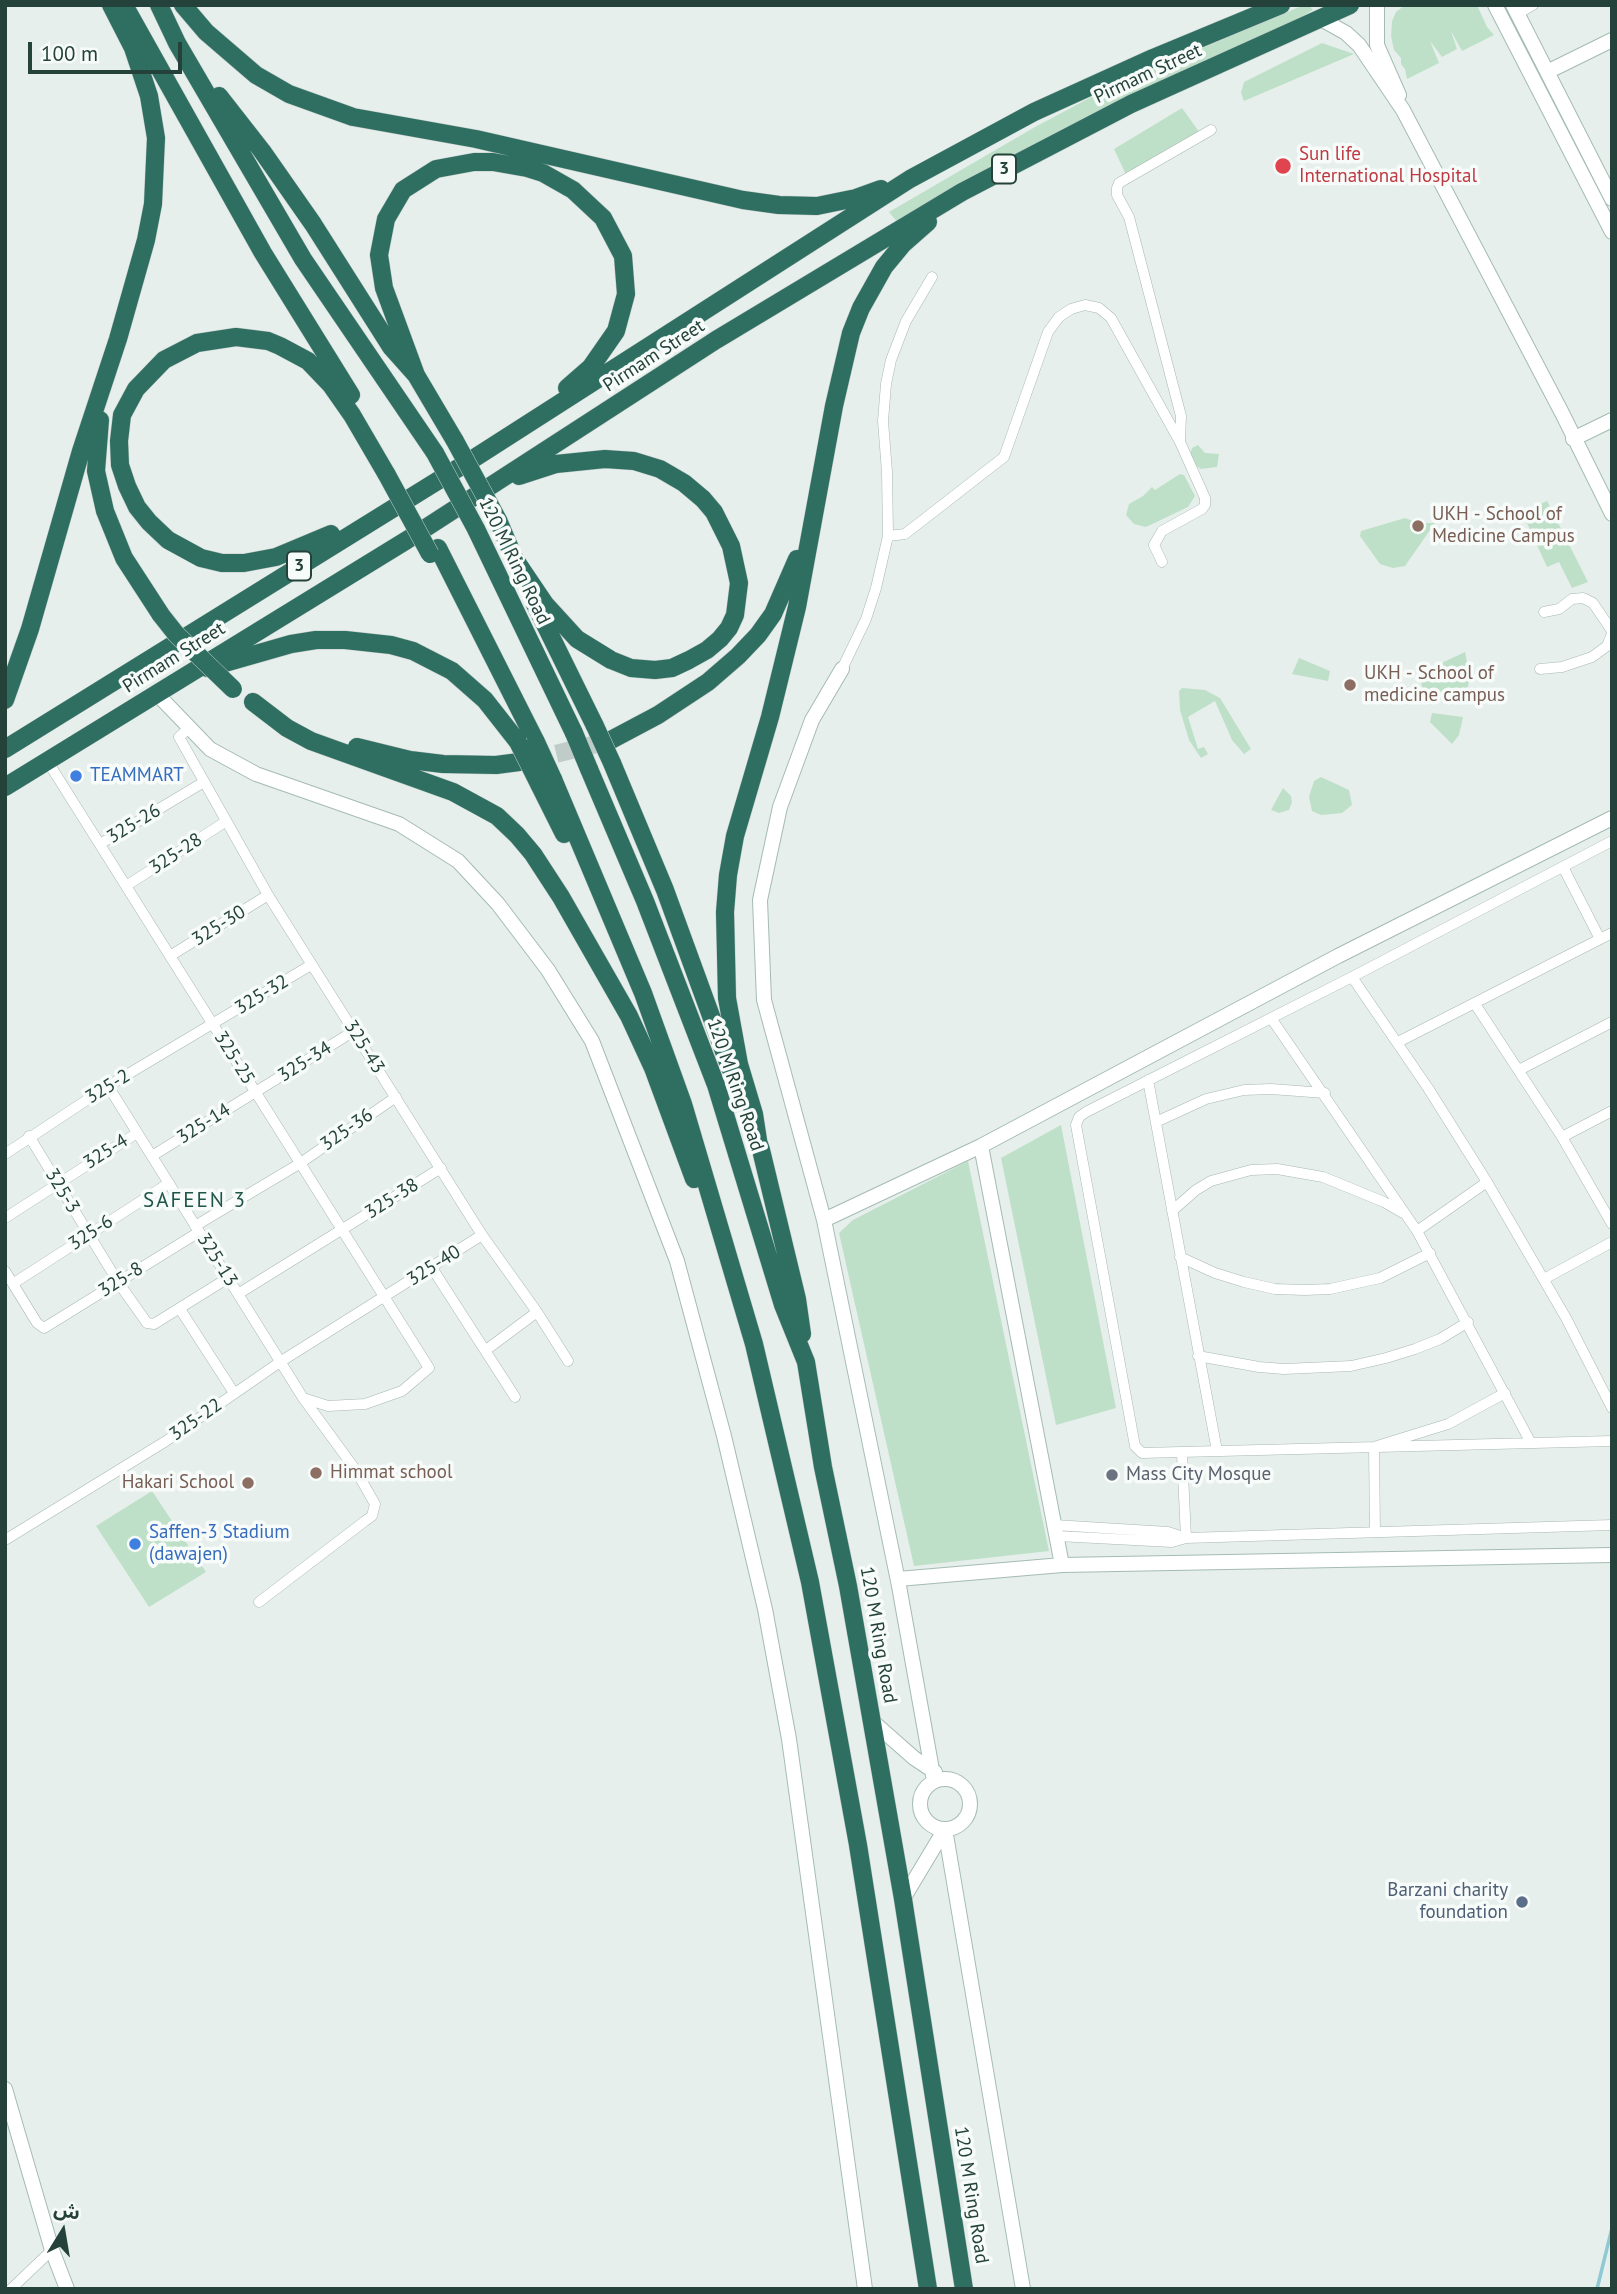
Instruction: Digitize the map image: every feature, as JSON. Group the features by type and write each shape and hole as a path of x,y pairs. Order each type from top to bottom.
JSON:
{"highway":[{"path":"5,700 30,629 66,502 107,375 146,240 153,204 155,123 144,77 111,5"},
{"path":"124,5 263,253 486,639 536,742 546,781 652,1018 683,1104 754,1344 818,1621 860,1858 928,2289"},
{"name":"120 M Ring Road","path":"159,5 177,43 303,259 435,453 476,529 574,733 645,901 716,1085 783,1305 806,1362 903,1899 964,2289"},
{"path":"183,5 206,33 256,75 289,94 353,117 476,139 743,200 779,205 817,206 844,201 911,179"},
{"name":"Pirmam Street","path":"5,749 476,457 911,179 1034,112 1153,58 1281,5"},
{"name":"Pirmam Street","path":"5,787 407,540 797,290 850,261 962,192 1132,104 1349,5"},
{"path":"177,43 262,151 313,224 391,347 416,375"},
{"path":"476,457 578,379 600,356 616,331 625,305 626,271 618,243 603,218 584,198 558,181 535,171 509,164 474,162 436,169 403,190 386,219 379,255 384,288 416,375 498,520 612,763 670,903 758,1140"},
{"path":"806,1362 797,1299 754,1114 739,1064 727,998 725,912 728,874 735,836 770,717 797,607 834,406 851,333 861,308 884,267 903,244 962,192"},
{"path":"392,473 320,372 298,354 268,341 222,338 186,347 164,360 146,376 136,388 122,415 120,465 137,507 168,540 201,558 232,563 276,557 392,508"},
{"path":"107,375 96,448 96,471 115,539 160,615 233,689 276,716 341,742 410,760 473,765 519,762"},
{"path":"496,483 556,464 605,458 634,461 660,469 684,483 703,499 725,532 739,583 735,615 720,639 689,660 672,668 631,668 591,649 566,630 516,561"},
{"path":"609,741 658,715 708,682 758,635 773,614 793,573 817,496"},
{"path":"190,672 291,644 316,640 345,639 413,651 452,671 485,700 546,781"},
{"path":"253,702 287,729 311,741 453,792 507,825 533,854 561,897 638,1034 754,1344"}],"street":[{"path":"1377,5 1377,45 1398,90 1403,110"},
{"path":"1494,5 1612,232"},
{"path":"1502,21 1515,9 1533,5"},
{"path":"1515,9 1612,199"},
{"path":"1321,19 1346,33 1359,45 1403,110 1612,514"},
{"path":"1547,72 1612,40"},
{"path":"1556,124 1570,118"},
{"path":"1180,442 1181,416 1129,217 1117,195 1117,188 1119,183 1210,130"},
{"path":"932,277 906,321 891,360 886,384 883,421 888,536 876,588 866,619 842,669 812,720 780,807 760,900 764,1000 824,1220 937,1777"},
{"path":"888,536 905,534 1004,457 1048,332 1059,317 1071,309 1085,305 1100,308 1111,318 1180,442 1205,498 1205,505 1162,531 1154,545 1163,562"},
{"path":"1573,439 1612,420"},
{"path":"1540,668 1562,667 1592,657 1606,646 1612,633 1593,603 1583,598 1572,599 1559,609 1544,611"},
{"path":"156,693 210,749 256,774 399,824 458,861 498,904 548,970 592,1041 677,1261 724,1436 765,1609 789,1739 865,2289"},
{"name":"325-43","path":"189,728 179,737 268,895 482,1235 537,1312 568,1362"},
{"name":"325-25","path":"48,762 429,1368 402,1391 365,1404 328,1406 303,1398"},
{"name":"325-26","path":"100,844 204,782"},
{"path":"824,1220 981,1146 1338,956 1612,818"},
{"name":"325-28","path":"126,886 226,822"},
{"path":"1612,841 1082,1114 1076,1129 1135,1446 1146,1454 1612,1441"},
{"path":"1563,867 1600,939"},
{"name":"325-30","path":"170,956 268,895"},
{"path":"1398,1042 1612,933"},
{"name":"325-32","path":"213,1025 311,965"},
{"path":"1352,977 1398,1042 1487,1182 1544,1279 1612,1408"},
{"path":"1475,1004 1607,1205 1612,1224"},
{"path":"1271,1018 1418,1231 1531,1443"},
{"path":"1519,1070 1612,1022"},
{"name":"325-2","path":"5,1154 108,1086 213,1025"},
{"name":"325-34","path":"256,1092 354,1031"},
{"path":"1148,1080 1217,1451"},
{"name":"325-13","path":"108,1086 280,1362 355,1469 375,1504 372,1516 259,1602"},
{"path":"1156,1122 1206,1099 1244,1090 1325,1093"},
{"name":"325-14","path":"152,1156 256,1092"},
{"name":"325-36","path":"197,1229 299,1164 396,1097"},
{"path":"1562,1138 1612,1111"},
{"name":"325-4","path":"5,1218 137,1133"},
{"name":"325-3","path":"29,1136 118,1282 149,1325 180,1309"},
{"path":"981,1146 1062,1564"},
{"name":"325-38","path":"238,1294 441,1168"},
{"path":"1172,1211 1211,1181 1251,1170 1277,1170 1298,1172 1347,1186 1407,1215"},
{"path":"1418,1231 1487,1182"},
{"name":"325-6","path":"14,1283 169,1183"},
{"name":"325-8","path":"14,1283 37,1323 44,1328 197,1229"},
{"name":"325-40","path":"385,1297 482,1235"},
{"path":"1544,1279 1612,1242"},
{"path":"1180,1256 1215,1273 1244,1282 1275,1289 1305,1290 1380,1278 1430,1253"},
{"path":"432,1268 515,1397"},
{"path":"5,1271 14,1283"},
{"path":"228,1278 180,1309 234,1393"},
{"name":"325-22","path":"5,1540 166,1441 280,1362 385,1297"},
{"path":"486,1350 537,1312"},
{"path":"1198,1356 1284,1369 1351,1366 1428,1344 1468,1322"},
{"path":"1374,1447 1448,1424 1505,1393"},
{"path":"1374,1447 1375,1532"},
{"path":"1182,1453 1186,1538"},
{"path":"1056,1530 1173,1532 1186,1538 1612,1525"},
{"path":"898,1579 1062,1564 1612,1555"},
{"path":"872,1721 937,1777 954,1780 967,1791 970,1808 962,1823 945,1829 930,1824 921,1811 921,1796 937,1777"},
{"path":"903,1899 945,1829"},
{"path":"945,1829 1023,2289"},
{"path":"5,2089 52,2250 67,2289"},
{"path":"10,2289 52,2250"}],"green space":[{"path":"1309,5 1313,10 1286,26 1105,108 1046,138 898,223 889,212 1035,127 1112,86"},
{"path":"1405,5 1477,5 1487,27 1494,35 1462,51 1451,31 1457,49 1442,57 1430,41 1439,63 1407,79 1391,36 1396,12"},
{"path":"1322,43 1354,54 1244,101 1241,93 1244,82"},
{"path":"1182,108 1205,140 1128,179 1114,149"},
{"path":"1198,445 1205,453 1219,454 1217,467 1201,469 1192,463 1192,448"},
{"path":"1180,474 1184,475 1195,496 1188,507 1146,527 1134,524 1126,515 1129,504 1152,487 1155,490"},
{"path":"1547,501 1588,582 1572,588 1559,562 1547,567 1522,512"},
{"path":"1405,518 1418,523 1435,523 1405,566 1393,568 1380,564 1360,536 1361,531"},
{"path":"1465,652 1470,677 1466,695 1423,689 1418,674"},
{"path":"1299,658 1330,671 1328,681 1292,674"},
{"path":"1182,688 1205,690 1220,698 1251,749 1244,754 1232,740 1215,701 1188,717 1198,749 1204,747 1208,754 1201,758 1189,740 1180,710 1179,691"},
{"path":"1432,713 1463,717 1459,735 1452,744 1430,722"},
{"path":"1321,777 1349,790 1352,805 1342,813 1321,815 1312,811 1309,797 1314,781"},
{"path":"1283,788 1291,796 1292,802 1289,810 1279,813 1271,810"},
{"path":"1061,1125 1116,1408 1056,1425 1001,1158"},
{"path":"968,1161 1049,1551 914,1566 839,1233 853,1220"},
{"path":"152,1491 206,1572 149,1607 96,1526"}],"waterway":[{"path":"1597,2289 1612,2228"}],"tunnel":[{"path":"530,760 609,741"}],"place":[{"name":"Sun life International Hospital","path":"1283,166"},
{"name":"UKH - School of Medicine Campus","path":"1418,526"},
{"name":"UKH - School of medicine campus","path":"1350,685"},
{"name":"TEAMMART","path":"76,776"},
{"name":"Himmat school","path":"316,1473"},
{"name":"Mass City Mosque","path":"1112,1475"},
{"name":"Hakari School","path":"248,1483"},
{"name":"Saffen-3 Stadium (dawajen)","path":"135,1544"},
{"name":"Barzani charity foundation","path":"1522,1902"}],"district":[{"name":"SAFEEN 3","path":"195,1201"}]}
